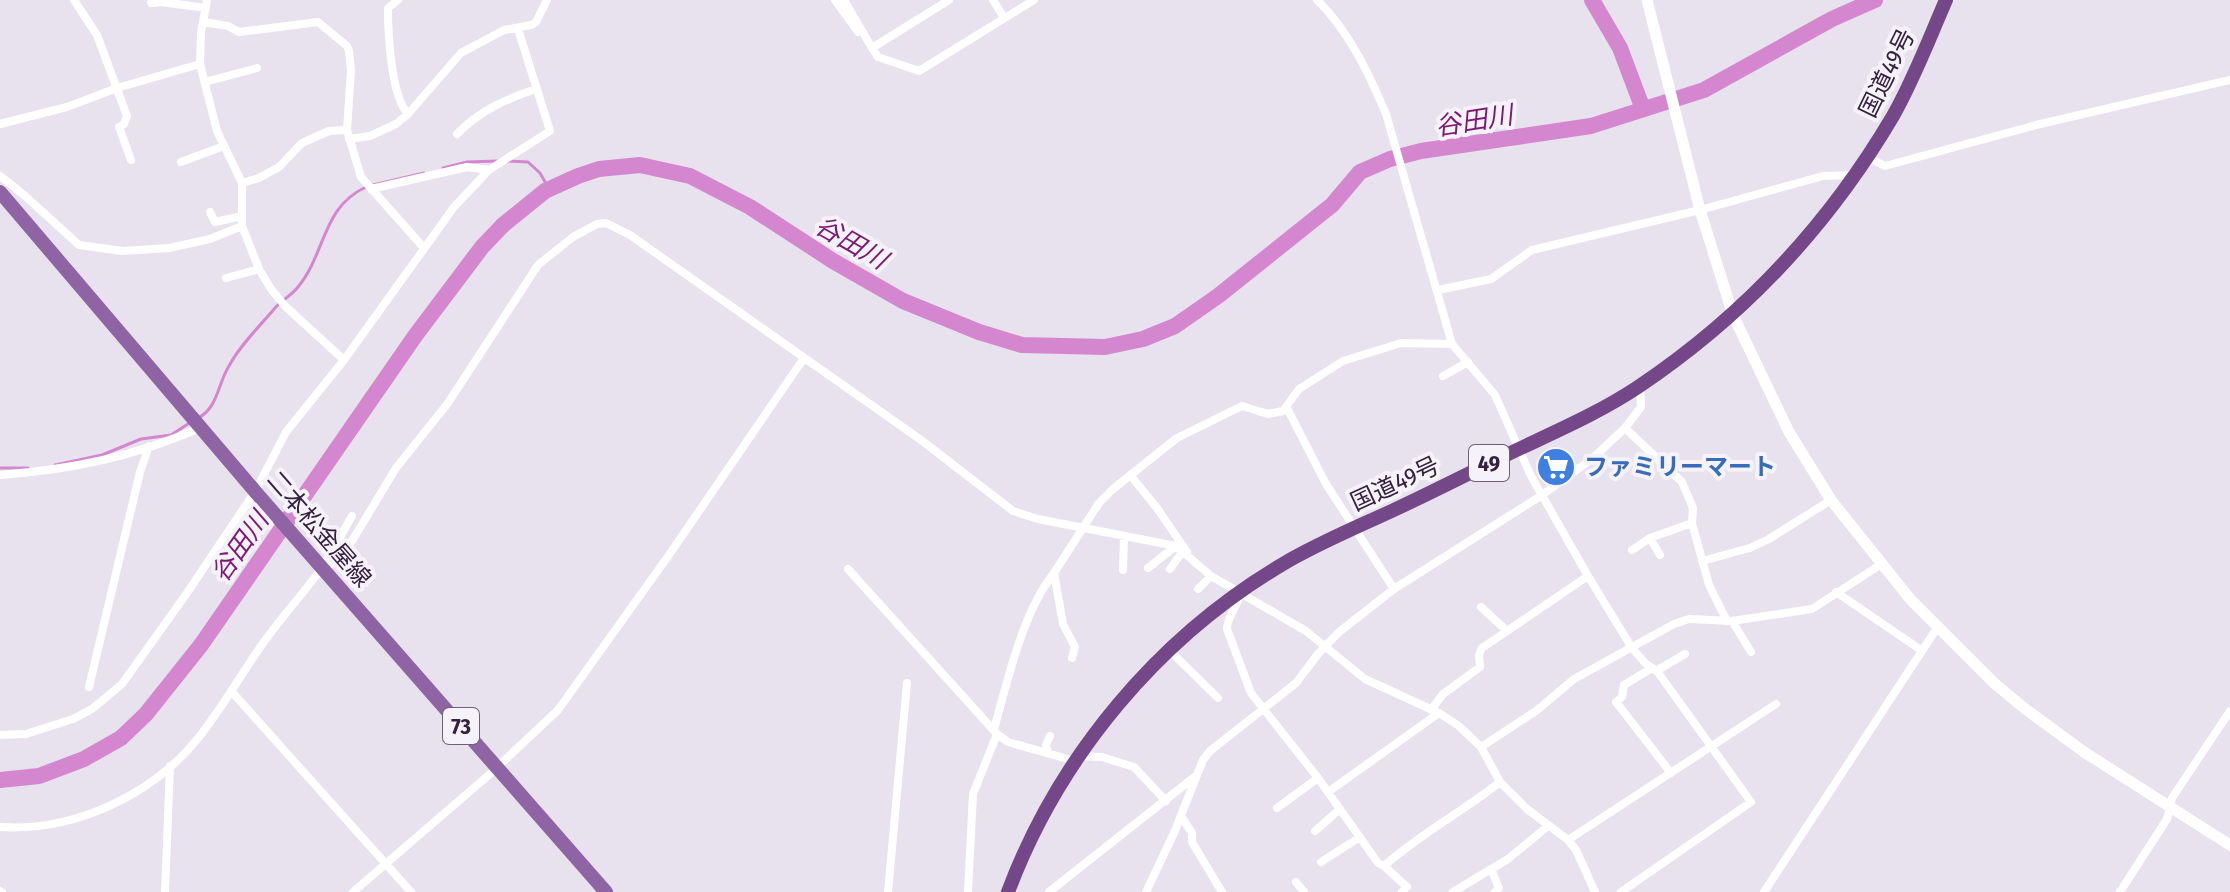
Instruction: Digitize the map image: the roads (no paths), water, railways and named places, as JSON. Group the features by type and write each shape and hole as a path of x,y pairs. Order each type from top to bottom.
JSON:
{"highway":[{"name":"国道49号","path":"1008,892 1045,811 1077,758 1132,689 1169,650 1240,593 1284,563 1601,409 1640,386 1733,315 1786,261 1867,157 1894,114 1945,2"}],"main road":[{"name":"二本松金屋線","path":"0,192 606,892"}],"street":[{"path":"74,0 97,35 127,116 119,127 131,160"},
{"path":"398,0 388,8 389,39 396,92 408,114"},
{"path":"242,183 279,167 302,143 329,131 348,135 382,131 408,114 461,53 504,30 518,29 536,22 547,0"},
{"path":"835,0 851,25 866,37"},
{"path":"872,48 949,0"},
{"path":"993,0 1004,18"},
{"path":"846,1 878,57 919,71 1034,0"},
{"path":"1317,0 1335,17 1376,90 1409,191 1452,344 1495,395 1542,495 1632,648 1654,670 1751,802 1621,892"},
{"path":"1647,0 1700,210 1733,315 1789,432 1831,500 1880,565 1937,628 2024,708 2084,752 2230,845"},
{"path":"151,3 207,4 200,64 217,131 242,183 242,221 259,269 285,306 344,360"},
{"path":"203,22 228,26 239,32 313,22 324,26 349,51 348,135 361,177 424,248"},
{"path":"0,735 26,734 73,719 92,709 122,684 258,493 286,432 344,360 454,207 489,170 550,131 518,29"},
{"path":"0,124 67,107 117,88 200,64"},
{"path":"205,82 257,68"},
{"path":"1867,157 1885,166 2036,125 2230,80"},
{"path":"457,134 469,121 491,107 536,89"},
{"path":"181,162 224,146"},
{"path":"371,189 467,167 489,170"},
{"path":"1438,290 1491,279 1532,250 1700,210 1823,176 1853,175"},
{"path":"0,176 79,245 122,251 169,248 192,243 242,221"},
{"path":"12,206 24,195"},
{"path":"210,212 215,222 242,221"},
{"path":"319,564 331,564 352,541 396,468 448,403 538,265 573,237 597,224 606,223 630,235 921,440 1013,511 1182,551 1211,576 1279,613 1326,644 1365,679 1435,712 1465,731 1481,747 1500,782 1568,840 1592,888 1580,892"},
{"path":"47,247 65,234"},
{"path":"226,278 259,269"},
{"path":"968,892 973,794 995,732 1022,637 1043,587 1099,503 1177,438 1230,411 1242,406 1272,414 1287,408 1299,389 1343,361 1401,343 1452,344"},
{"path":"353,892 497,768 558,710 804,358"},
{"path":"1443,376 1468,362"},
{"path":"1146,892 1210,751 1296,683 1326,644 1394,589 1542,495 1593,458 1625,428 1641,407 1640,386"},
{"path":"1287,408 1326,484 1394,589"},
{"path":"0,475 60,470 111,460 202,427"},
{"path":"1625,428 1682,482 1693,508 1692,523 1709,585 1751,652"},
{"path":"89,687 140,472 149,446"},
{"path":"1131,476 1184,544 1170,569"},
{"path":"1702,561 1750,548 1831,500"},
{"path":"0,827 51,824 93,812 141,789 170,766 199,736 232,692 352,516"},
{"path":"1632,550 1650,538 1692,523"},
{"path":"1123,570 1124,536"},
{"path":"1650,538 1660,555"},
{"path":"1148,568 1182,551"},
{"path":"1481,747 1536,711 1574,679 1681,621 1729,621 1812,609 1880,565"},
{"path":"848,569 995,732 1008,742 1077,758 1102,757 1134,767 1166,801"},
{"path":"1054,573 1063,624 1075,647 1072,658"},
{"path":"1198,589 1211,576"},
{"path":"1328,792 1435,712 1443,694 1480,667 1480,651 1506,630 1588,576"},
{"path":"1836,592 1921,650"},
{"path":"1240,593 1238,605 1227,621 1228,637 1244,679 1263,710 1318,778 1378,863 1407,887 1402,892"},
{"path":"1481,607 1506,630"},
{"path":"1764,892 1937,628"},
{"path":"1169,650 1218,698"},
{"path":"1671,773 1616,702 1622,697 1624,685 1685,654"},
{"path":"888,892 907,683"},
{"path":"232,692 411,892"},
{"path":"1568,840 1776,704"},
{"path":"2120,892 2167,819 2172,798 2230,711"},
{"path":"1048,753 1046,745 1050,736"},
{"path":"165,892 170,766"},
{"path":"1049,892 1197,775"},
{"path":"1277,808 1318,778"},
{"path":"1384,866 1411,842 1500,782"},
{"path":"1315,831 1340,809"},
{"path":"1181,816 1192,833 1192,842 1222,892"},
{"path":"1453,892 1491,869 1548,826"},
{"path":"1321,862 1360,837"},
{"path":"1491,869 1499,888 1495,892"},
{"path":"1296,882 1304,892"}],"waterway":[{"path":"1592,0 1620,48 1643,109"},
{"name":"谷田川","path":"0,780 39,776 84,759 121,738 146,714 201,645 415,336 482,247 503,225 545,191 578,176 599,169 640,165 690,176 750,207 833,261 903,301 979,332 1022,345 1105,347 1143,339 1175,326 1218,296 1332,205 1360,172 1390,159 1421,151 1591,126 1704,90 1832,19 1875,0"},
{"path":"443,168 467,162 498,161"},
{"path":"506,161 528,162 540,173 549,189"},
{"path":"373,185 424,173"},
{"path":"198,418 214,402 225,373 239,351 307,274 341,206 366,187"},
{"path":"55,465 102,455 141,439 171,435 191,422"},
{"path":"0,468 28,468"}],"place":[{"name":"ファミリーマート","path":"1556,467"}]}
